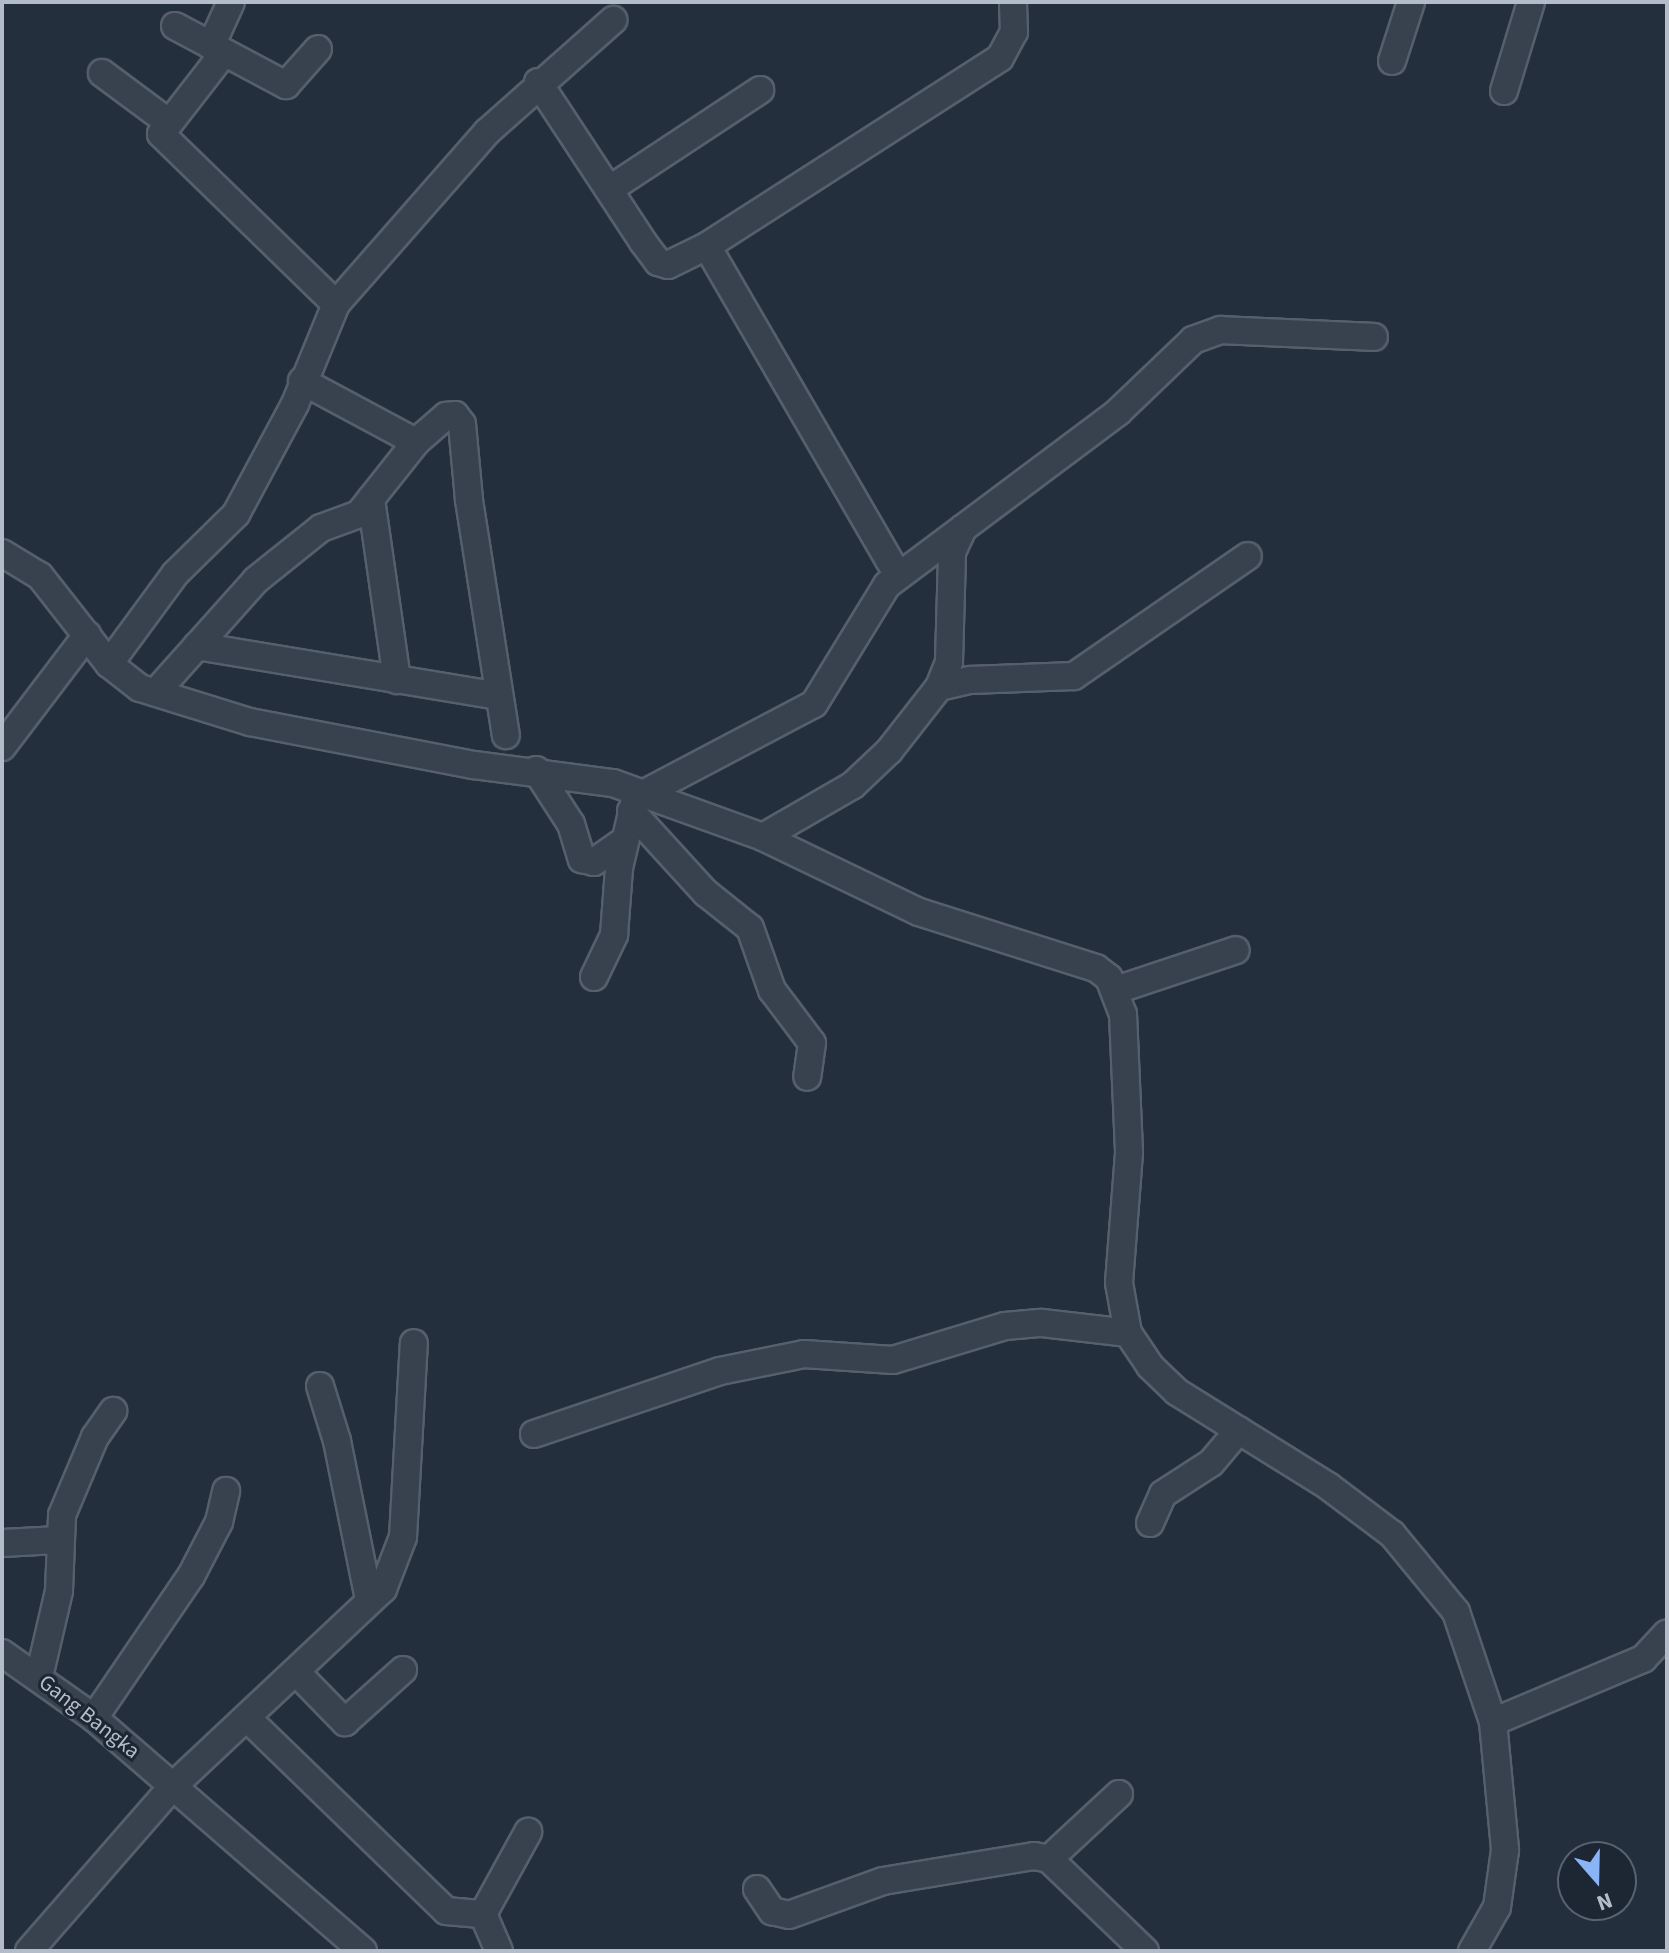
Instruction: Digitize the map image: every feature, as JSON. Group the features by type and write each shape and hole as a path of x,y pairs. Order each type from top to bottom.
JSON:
{"street":[{"path":"538,82 658,262 668,265 707,246 942,96 1010,46 1013,2"},
{"path":"1392,61 1411,2"},
{"path":"1504,91 1531,2"},
{"path":"223,5 217,50 161,134 336,304"},
{"path":"109,664 175,574 236,514 295,404 336,304 487,132 538,82 613,20"},
{"path":"175,26 286,85 318,49"},
{"path":"102,73 168,122"},
{"path":"610,189 760,90"},
{"path":"707,246 898,576"},
{"path":"594,977 614,935 623,842 637,799 814,704 887,585 1118,412 1193,340 1221,330 1374,337"},
{"path":"302,381 416,442"},
{"path":"156,692 266,572 321,528 359,514 416,442 446,416 455,415 462,424 506,735"},
{"path":"371,499 397,680"},
{"path":"763,837 853,785 889,751 939,687 949,662 952,552 963,528"},
{"path":"2,553 40,576 109,664 140,688 265,725 474,765 601,780 637,799 763,837 919,912 1096,968 1116,990 1123,1014 1128,1130 1119,1283 1128,1333 1164,1381 1379,1524 1431,1575 1456,1612 1493,1722 1503,1805 1503,1883 1484,1936 1472,1951"},
{"path":"939,687 970,680 1074,676 1248,556"},
{"path":"2,747 87,635"},
{"path":"197,646 499,696"},
{"path":"536,770 571,824 582,859 594,862 623,842"},
{"path":"637,799 706,893 750,928 772,990 812,1043 807,1077"},
{"path":"1116,990 1236,950"},
{"path":"534,1434 720,1371 804,1354 893,1360 1005,1326 1042,1323 1128,1333"},
{"path":"29,1951 173,1786 297,1673 383,1589 403,1537 414,1343"},
{"path":"320,1386 337,1441 369,1600"},
{"path":"39,1677 59,1591 62,1515 78,1476 113,1411"},
{"path":"1150,1523 1163,1494 1211,1463 1239,1430"},
{"path":"94,1718 199,1563 219,1522 226,1491"},
{"path":"2,1543 59,1540"},
{"path":"1493,1722 1643,1659 1667,1633"},
{"name":"Gang Bangka","path":"2,1653 94,1718 363,1951"},
{"path":"297,1673 347,1722 403,1670"},
{"path":"247,1718 446,1911 483,1914"},
{"path":"1049,1859 1119,1794"},
{"path":"483,1914 528,1832"},
{"path":"757,1889 772,1911 789,1915 883,1881 1034,1856 1049,1859 1145,1951"},
{"path":"483,1914 499,1951"}]}
